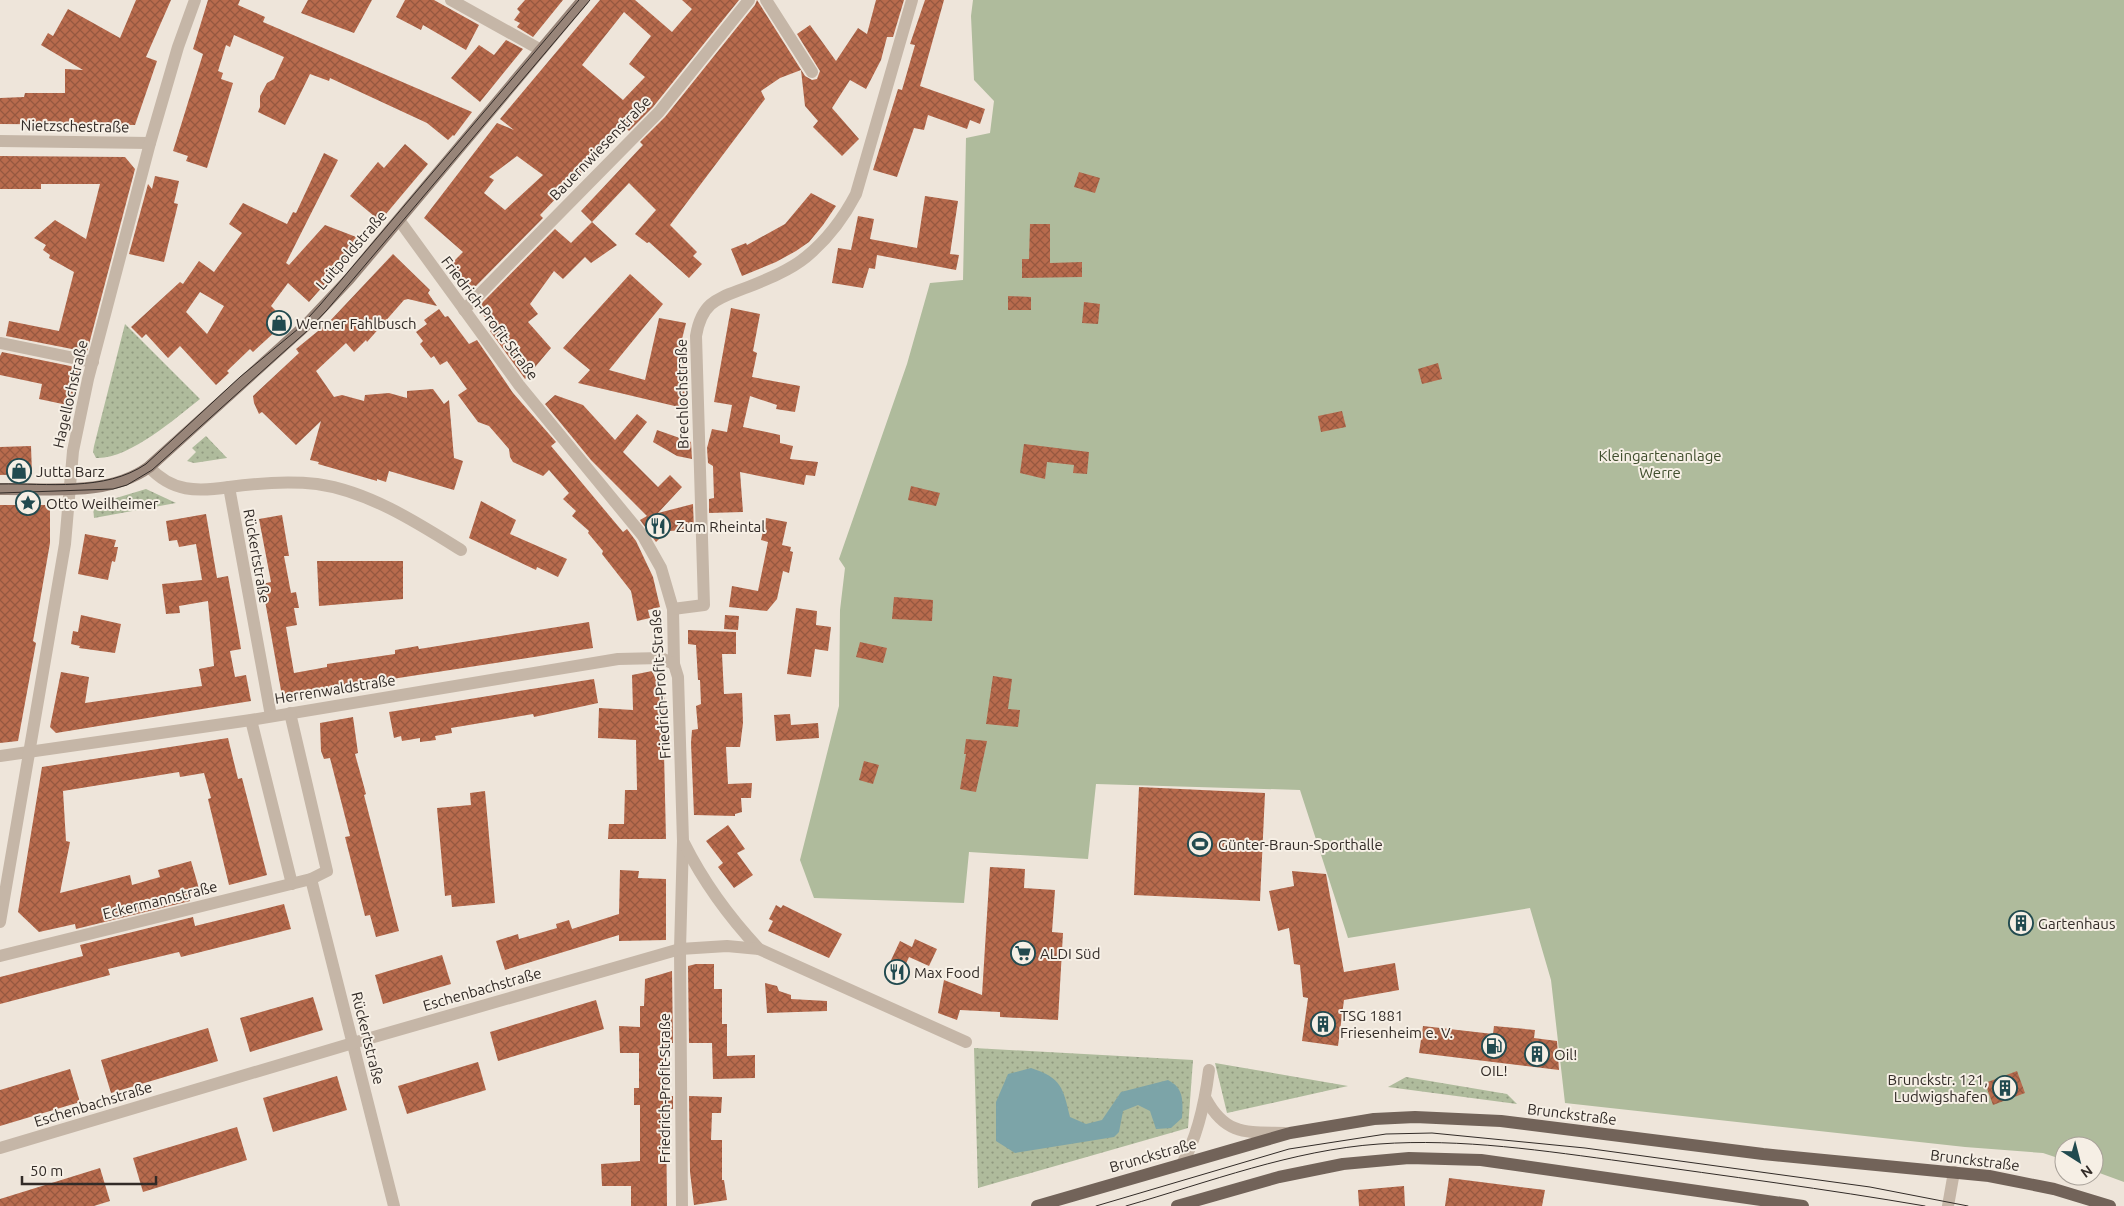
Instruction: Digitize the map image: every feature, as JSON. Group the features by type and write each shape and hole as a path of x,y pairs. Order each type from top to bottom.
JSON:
{"main road":[{"name":"Brunckstraße","path":"1037,1206 1290,1133 1374,1119 1456,1117 1763,1154 2002,1178 2054,1189 2110,1206"},
{"path":"1176,1206 1279,1177 1343,1164 1409,1158 1481,1160 1803,1206"}],"street":[{"name":"Hagellochstraße","path":"0,922 65,544 72,451 150,143 178,47 195,0"},
{"path":"451,0 541,50"},
{"name":"Luitpoldstraße","path":"0,488 110,486 136,476 149,467 304,327 349,280 583,0"},
{"name":"Bauernwiesenstraße","path":"464,310 659,112 749,0"},
{"path":"766,0 812,72"},
{"name":"Brechlochstraße","path":"673,610 704,605 696,336 698,324 712,304 722,296 779,273 805,258 827,239 844,217 856,194 912,0"},
{"name":"Nietzschestraße","path":"0,141 150,143"},
{"name":"Friedrich-Profit-Straße","path":"399,220 519,385 643,536 662,568 673,610 674,664 678,677 683,841 680,949 682,1206"},
{"path":"0,344 93,362"},
{"path":"149,467 162,480 184,489 203,491 285,482 318,484 367,499 418,522 461,550"},
{"name":"Rückertstraße","path":"229,487 271,716"},
{"name":"Herrenwaldstraße","path":"0,756 251,720 618,659 661,658 674,664"},
{"name":"Eckermannstraße","path":"0,956 312,879 327,871 290,713"},
{"path":"251,720 292,884"},
{"path":"683,841 699,873 720,904 759,949"},
{"name":"Rückertstraße","path":"312,879 394,1206"},
{"name":"Eschenbachstraße","path":"0,1148 353,1043 680,949 727,946 759,949 966,1042"},
{"path":"1182,1164 1190,1150 1206,1099 1209,1070"},
{"path":"1206,1099 1214,1114 1229,1127 1251,1132 1290,1133"},
{"path":"1948,1206 1954,1172"}],"green space":[{"name":"Kleingartenanlage Werre","path":"973,0 2124,0 2124,1182 2104,1175 2104,1136 2054,1136 2054,1157 2043,1153 1965,1147 1565,1103 1551,980 1530,908 1348,938 1300,790 1096,784 1088,859 969,852 964,903 814,898 800,860 839,706 840,610 845,568 839,559 907,364 930,283 963,280 966,138 990,133 994,101 974,80 971,16"},
{"path":"125,324 200,399 165,427 137,445 109,457 96,458 93,452 94,446"},
{"path":"206,436 227,458 194,463 187,461 196,452 192,448"},
{"path":"146,489 176,503 94,518 93,505"},
{"path":"974,1048 1193,1060 1188,1128 978,1188"},
{"path":"1215,1063 1348,1086 1227,1113"},
{"path":"1406,1077 1507,1094 1517,1104 1388,1087"}],"water":[{"path":"1031,1068 1049,1076 1060,1085 1070,1117 1086,1124 1102,1120 1121,1092 1168,1080 1180,1091 1182,1118 1171,1128 1156,1129 1150,1111 1138,1105 1123,1111 1119,1132 1114,1137 1015,1153 996,1141 996,1102 1008,1074"}],"building":[{"path":"136,0 171,0 146,57 157,61 135,125 0,124 0,98 24,97 25,93 65,93 65,69 83,70 41,45 48,33 53,36 68,9 120,38"},
{"path":"208,0 240,0 238,5 265,17 263,22 472,112 454,136 448,140 427,123 330,78 329,81 310,74 285,125 258,112 260,96 267,83 274,79 284,57 234,35 230,47 226,45 218,71 223,73 221,79 233,83 207,168 186,161 188,156 173,151 203,54 193,49"},
{"path":"308,0 372,0 354,33 301,13"},
{"path":"405,0 434,0 479,25 466,50 423,25 421,30 396,17"},
{"path":"525,0 563,0 533,37 517,27 520,23 514,20 520,12 517,9"},
{"path":"600,0 635,0 672,32 692,9 682,0 739,0 653,107 629,131 626,128 564,190 540,215 543,218 476,286 465,285 451,264 463,252 424,218 497,123 514,130 500,119","holes":["624,12 651,36 629,64 645,77 623,100 582,65","517,156 543,175 505,210 484,193 494,180 489,177"]},
{"path":"757,0 805,76 812,80 817,79 820,71 797,34 810,25 836,61 858,28 867,34 876,0 904,0 893,37 887,37 881,60 866,89 850,80 832,108 859,139 842,156 813,127 818,121 805,106 801,70 780,78 761,91 765,99 670,225 697,252 693,256 702,264 689,278 649,242 647,243 635,234 656,210 629,183 592,222 581,211 643,145 640,142 665,117 755,5"},
{"path":"925,0 944,0 920,86 985,109 980,124 970,120 967,129 928,115 924,130 914,128 897,177 873,170 898,89 902,90 915,45 910,44"},
{"path":"506,40 523,49 480,102 451,78 479,45 494,55"},
{"path":"405,144 428,164 380,221 350,196 378,162 384,168"},
{"path":"324,153 338,160 286,263 289,265 325,225 364,240 309,302 288,283 271,306 288,323 278,329 253,352 250,349 227,371 229,373 216,385 180,346 168,358 146,334 142,338 131,327 180,282 183,284 199,261 214,272 242,233 229,224 243,203 287,224 293,212 296,213","holes":["200,292 224,306 207,334 186,312"]},
{"path":"0,156 125,157 135,169 87,352 6,336 9,321 59,331 74,272 49,258 50,255 43,250 46,245 34,238 55,220 86,239 100,184 41,184 41,189 0,189"},
{"path":"1079,172 1100,178 1095,193 1074,187"},
{"path":"155,176 179,181 174,203 178,204 164,262 129,254 148,184 152,189"},
{"path":"811,193 836,206 809,242 776,262 742,276 731,249 746,243 747,245 785,224"},
{"path":"925,196 958,201 950,254 959,255 956,270 877,255 875,269 869,268 863,288 832,283 838,248 851,250 858,216 874,219 870,239 917,248"},
{"path":"592,222 617,245 591,263 585,257 563,279 554,271 530,304 538,314 528,322 551,348 525,379 490,331 493,329 478,307 555,229 571,243"},
{"path":"1030,224 1050,224 1050,263 1082,262 1082,277 1022,278 1022,259 1029,259"},
{"path":"393,254 430,290 428,293 437,306 408,299 404,300 367,342 366,340 354,352 346,343 316,371 334,397 342,395 364,401 365,395 389,393 407,398 407,391 433,389 444,404 449,400 454,458 463,461 454,490 389,471 386,482 318,464 319,462 310,460 321,421 296,445 262,412 259,414 254,403 253,396 299,353 296,349 329,322"},
{"path":"630,274 663,304 609,370 645,380 659,318 686,323 682,339 686,339 682,364 685,364 683,374 686,374 683,386 688,387 683,408 578,383 590,370 563,348"},
{"path":"1008,296 1031,297 1031,310 1008,310"},
{"path":"1084,302 1100,304 1098,324 1082,323"},
{"path":"731,308 760,314 753,351 757,353 752,377 800,386 795,412 776,409 777,405 750,396 743,427 780,435 780,443 793,446 790,459 818,462 815,476 806,475 804,485 740,472 743,512 709,513 709,499 714,498 713,466 708,463 707,448 712,429 727,432 732,405 714,402"},
{"path":"439,309 445,317 448,316 469,344 477,340 513,393 556,442 551,446 623,532 627,529 636,541 653,577 660,607 648,610 650,618 637,621 631,591 602,554 603,551 588,533 589,531 572,516 576,511 563,499 569,493 549,470 543,476 513,462 509,449 489,426 478,422 458,395 467,389 447,361 440,365 434,356 431,358 420,344 423,341 416,332 427,324 424,320"},
{"path":"2,352 80,368 72,406 39,399 42,384 0,375 0,356"},
{"path":"1438,363 1442,379 1422,384 1418,369"},
{"path":"555,395 583,405 615,440 637,414 647,422 623,452 658,487 670,475 682,487 658,513 693,504 694,530 667,531 656,542 640,520 647,516 591,460 545,404"},
{"path":"1342,411 1346,427 1321,432 1318,416"},
{"path":"657,430 691,442 692,459 677,456 653,442"},
{"path":"1024,444 1089,452 1087,474 1073,473 1074,465 1047,462 1045,479 1020,473"},
{"path":"31,446 32,474 0,475 0,447"},
{"path":"911,486 940,493 936,506 908,500"},
{"path":"481,501 516,520 510,534 567,559 558,577 537,567 536,570 469,538"},
{"path":"0,505 50,505 50,543 33,641 36,643 18,741 0,743"},
{"path":"206,514 217,578 228,576 238,631 241,649 230,651 235,677 246,675 251,701 56,733 50,727 61,672 89,677 85,703 202,686 199,669 214,666 208,601 179,606 180,613 166,614 162,584 202,580 196,544 179,547 177,540 169,541 166,521"},
{"path":"282,515 289,556 284,556 291,593 296,592 299,608 294,608 297,625 286,627 294,673 327,667 327,664 395,654 395,650 418,646 419,649 589,622 593,648 282,696 262,584 271,582 259,519"},
{"path":"766,518 787,522 782,545 791,547 790,551 793,552 789,573 783,571 777,599 767,611 729,607 732,586 758,591 768,542 761,540"},
{"path":"85,534 116,540 114,547 118,547 115,562 112,561 108,580 78,574"},
{"path":"317,561 403,561 403,599 319,606"},
{"path":"894,597 933,600 932,621 892,619"},
{"path":"796,608 817,611 816,625 831,627 828,651 815,649 811,677 787,674"},
{"path":"81,615 121,624 115,653 79,648 80,646 71,644 73,631 78,632"},
{"path":"725,615 739,616 738,630 724,629"},
{"path":"688,630 736,632 736,654 722,654 724,694 742,693 743,723 740,747 726,747 728,784 752,783 751,798 741,798 742,812 735,814 735,816 694,815 691,743 692,730 698,729 696,706 701,704 696,645 688,644"},
{"path":"860,642 887,648 883,663 856,657"},
{"path":"652,671 665,699 665,710 663,710 666,839 608,839 609,824 624,824 625,790 637,790 636,740 598,738 599,708 633,710 632,675"},
{"path":"993,676 1012,679 1008,709 1020,710 1018,727 986,724"},
{"path":"594,679 598,703 534,717 533,714 451,728 452,733 435,736 436,740 420,742 420,738 402,741 401,736 394,738 389,712"},
{"path":"790,714 791,725 818,723 819,738 776,741 774,715"},
{"path":"353,717 358,753 355,754 399,931 376,937 370,915 365,916 345,837 350,836 330,758 324,759 321,751 320,723"},
{"path":"228,738 238,779 242,778 267,875 229,885 208,799 211,798 204,773 180,777 179,772 63,791 66,841 70,842 60,893 130,875 132,885 160,877 158,870 191,861 200,892 188,895 190,901 76,929 75,924 39,932 18,912 42,767"},
{"path":"966,739 987,741 976,792 960,789 966,754 964,754"},
{"path":"864,761 879,765 873,784 859,780"},
{"name":"Günter-Braun-Sporthalle","path":"1139,787 1265,793 1260,901 1134,895"},
{"path":"485,791 495,903 452,907 451,895 445,896 437,808 471,805 470,793"},
{"path":"728,825 745,849 737,853 753,875 734,888 718,867 723,863 706,841"},
{"name":"ALDI Süd","path":"990,867 1025,869 1024,888 1055,890 1052,932 1063,933 1058,1020 1000,1017 1000,1012 960,1010 957,1020 938,1013 944,980 982,995"},
{"path":"620,870 639,871 638,878 666,879 666,940 619,941 619,935 505,970 496,941 518,934 519,939 557,928 556,924 569,920 572,929 619,914"},
{"path":"1292,871 1326,874 1344,972 1395,963 1399,990 1344,1000 1338,1046 1302,1041 1308,998 1303,997 1300,965 1294,964 1289,928 1278,931 1269,891 1294,886"},
{"path":"284,904 291,929 181,957 179,952 108,969 110,975 0,1004 0,977 83,956 80,945 193,917 195,926"},
{"path":"776,905 781,908 783,905 842,934 829,958 768,931 773,921 769,919"},
{"path":"915,939 937,949 929,966 909,957 899,979 885,973 900,941 912,947"},
{"path":"442,955 451,984 383,1004 375,975"},
{"path":"714,964 714,989 722,989 722,1024 727,1024 727,1056 755,1055 755,1078 713,1079 712,1043 689,1043 688,966"},
{"path":"672,971 673,1043 667,1043 666,1088 667,1096 673,1096 673,1109 666,1109 667,1206 631,1206 631,1186 602,1186 601,1164 640,1161 640,1105 634,1105 634,1088 639,1088 639,1053 620,1053 619,1026 640,1027 640,1006 644,1006 645,979"},
{"path":"765,983 777,986 779,991 791,995 791,999 827,1001 827,1011 767,1013"},
{"path":"313,997 323,1030 250,1052 240,1018"},
{"path":"596,1000 604,1029 498,1061 490,1032"},
{"path":"1423,1026 1493,1034 1494,1026 1535,1030 1534,1038 1557,1041 1559,1070 1419,1053"},
{"path":"208,1028 218,1061 111,1093 101,1060"},
{"path":"478,1062 486,1090 407,1114 398,1086"},
{"path":"70,1069 80,1102 0,1126 0,1090"},
{"name":"Brunckstr. 121, Ludwigshafen","path":"2017,1071 2025,1093 1993,1105 1985,1083"},
{"path":"337,1076 347,1110 273,1132 263,1098"},
{"path":"689,1096 722,1097 721,1113 712,1113 711,1140 722,1140 722,1180 724,1180 727,1200 694,1205 690,1172"},
{"path":"237,1127 247,1160 143,1192 133,1158"},
{"path":"100,1168 110,1201 94,1206 0,1206 0,1199"},
{"path":"1449,1178 1545,1190 1542,1206 1445,1206"},
{"path":"1404,1186 1405,1206 1359,1206 1358,1190"}],"tram line":[{"path":"0,484 56,485 94,482 130,473 146,464 240,377 298,329 579,0"},
{"path":"0,493 113,489 127,485 152,470 307,331 327,310 590,0"},
{"path":"1096,1206 1289,1149 1386,1134 1432,1133 1585,1148 1870,1187 1968,1206"},
{"path":"1126,1206 1283,1160 1347,1147 1410,1143 1472,1144 1534,1150 1776,1183 1925,1206"}],"place":[{"name":"Werner Fahlbusch","path":"279,323"},
{"name":"Jutta Barz","path":"19,471"},
{"name":"Otto Weilheimer","path":"28,503"},
{"name":"Zum Rheintal","path":"658,526"},
{"name":"Günter-Braun-Sporthalle","path":"1200,844"},
{"name":"Gartenhaus","path":"2021,923"},
{"name":"ALDI Süd","path":"1023,953"},
{"name":"Max Food","path":"897,972"},
{"name":"TSG 1881 Friesenheim e. V.","path":"1323,1024"},
{"name":"OIL!","path":"1494,1046"},
{"name":"Oil!","path":"1537,1054"},
{"name":"Brunckstr. 121, Ludwigshafen","path":"2005,1088"}]}
